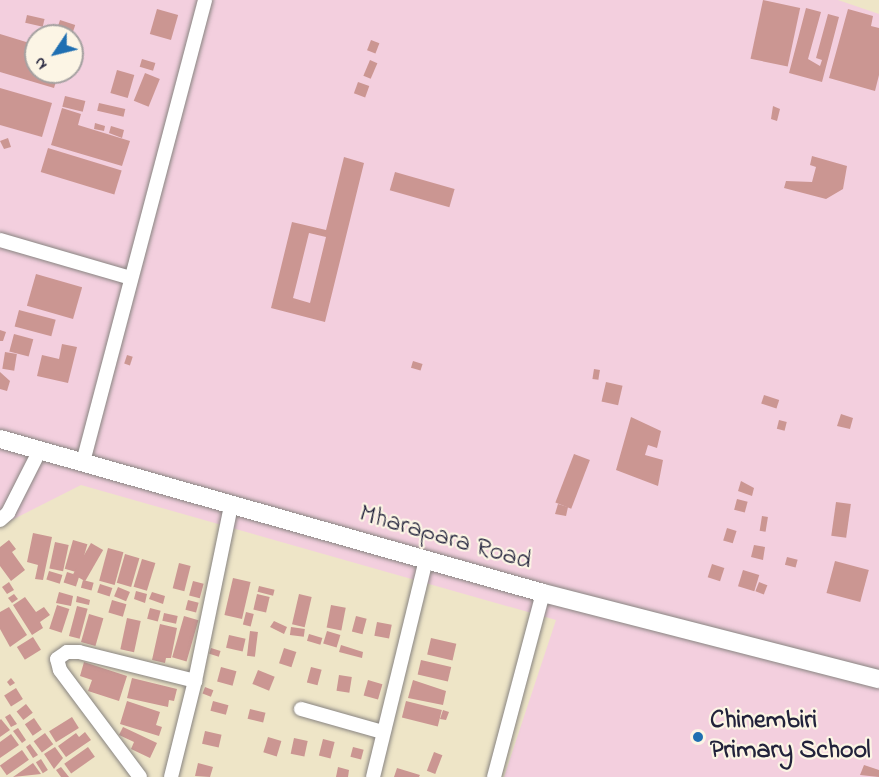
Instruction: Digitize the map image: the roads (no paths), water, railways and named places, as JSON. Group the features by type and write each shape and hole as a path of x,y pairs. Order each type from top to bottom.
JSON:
{"main road":[{"name":"Mharapara Road","path":"0,439 543,593 879,679"}],"street":[{"path":"83,462 130,278 206,0"},
{"path":"0,240 130,278"},
{"path":"0,520 8,513 40,450"},
{"path":"171,777 195,681 231,505"},
{"path":"373,777 426,559"},
{"path":"494,777 543,593"},
{"path":"140,777 60,670 57,659 67,652 78,652 195,681"},
{"path":"302,709 383,732"}],"place":[{"name":"Chinembiri Primary School","path":"698,737"}]}
